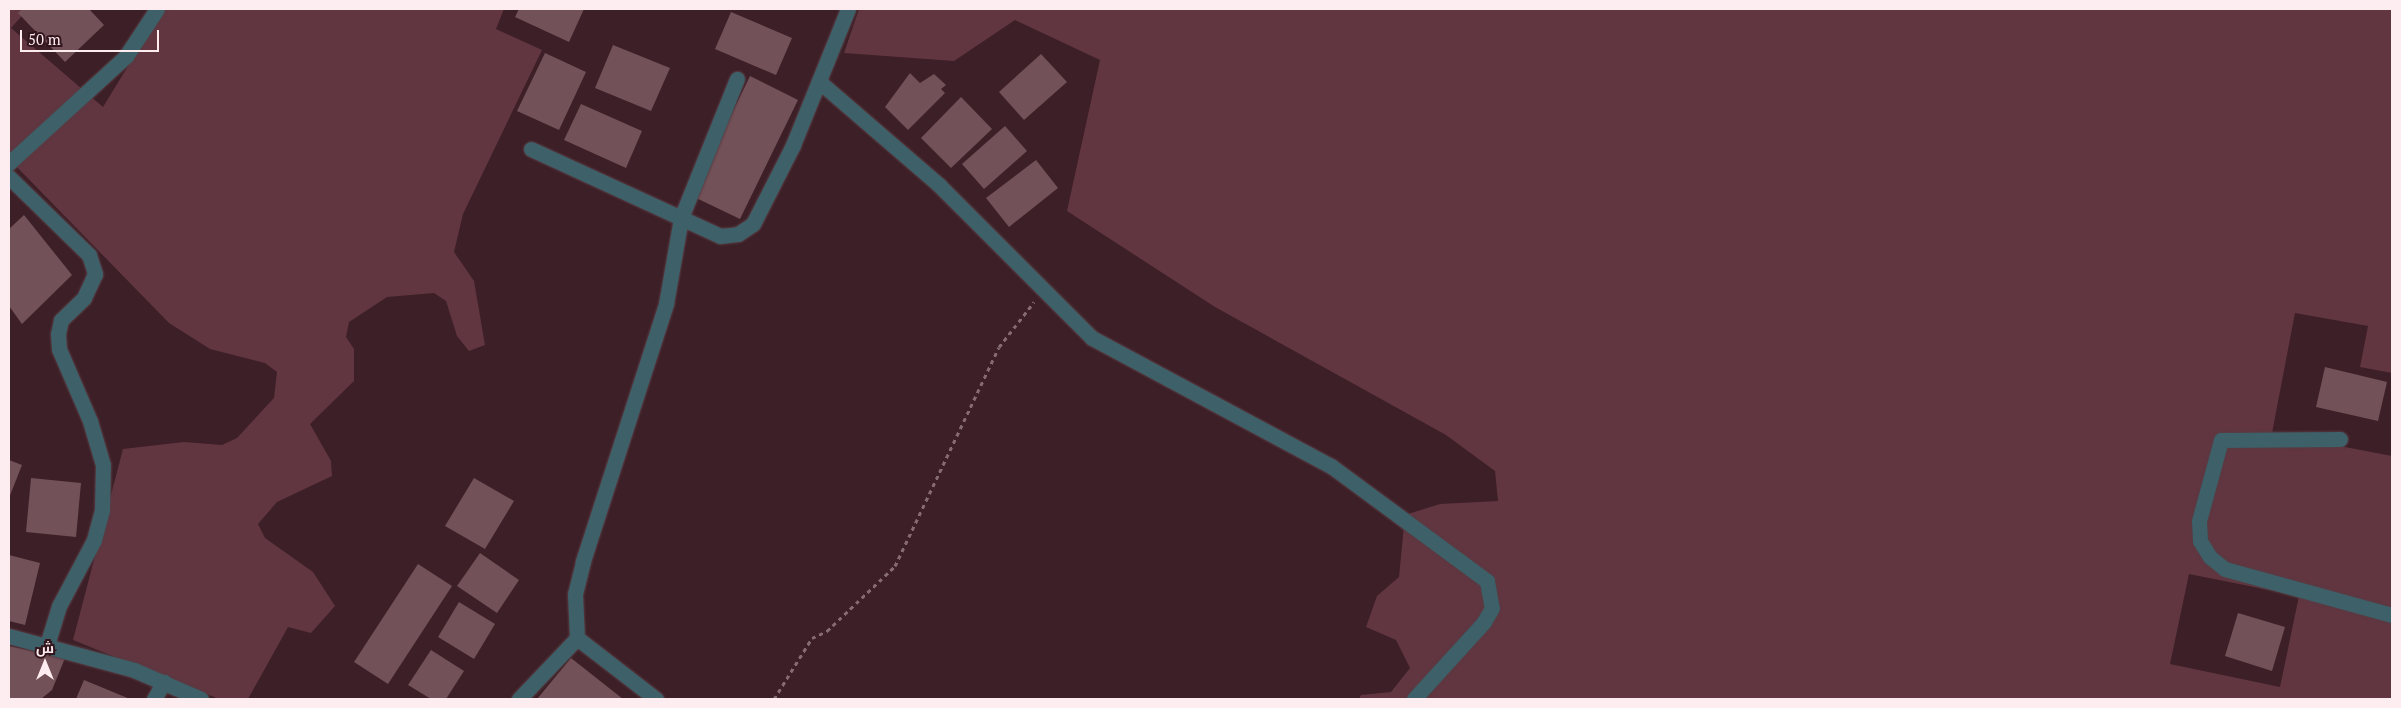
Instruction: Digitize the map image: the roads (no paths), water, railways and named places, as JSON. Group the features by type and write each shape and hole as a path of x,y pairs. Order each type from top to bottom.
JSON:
{"street":[{"path":"9,163 126,56 157,9"},
{"path":"531,149 720,236 738,234 753,224 822,84 848,9"},
{"path":"519,699 577,638 575,594 583,560 666,304 681,218 737,79"},
{"path":"822,84 939,185 1092,338 1331,466 1487,581 1492,596 1488,615 1414,699"},
{"path":"9,177 89,255 95,274 84,298 61,320 58,334 59,349 90,421 103,465 102,510 94,540 59,606 46,645"},
{"path":"2340,440 2221,440 2199,521 2200,541 2210,558 2225,569 2392,615"},
{"path":"9,636 46,645 164,682 201,699"},
{"path":"577,638 656,699"},
{"path":"154,699 164,682"}]}
